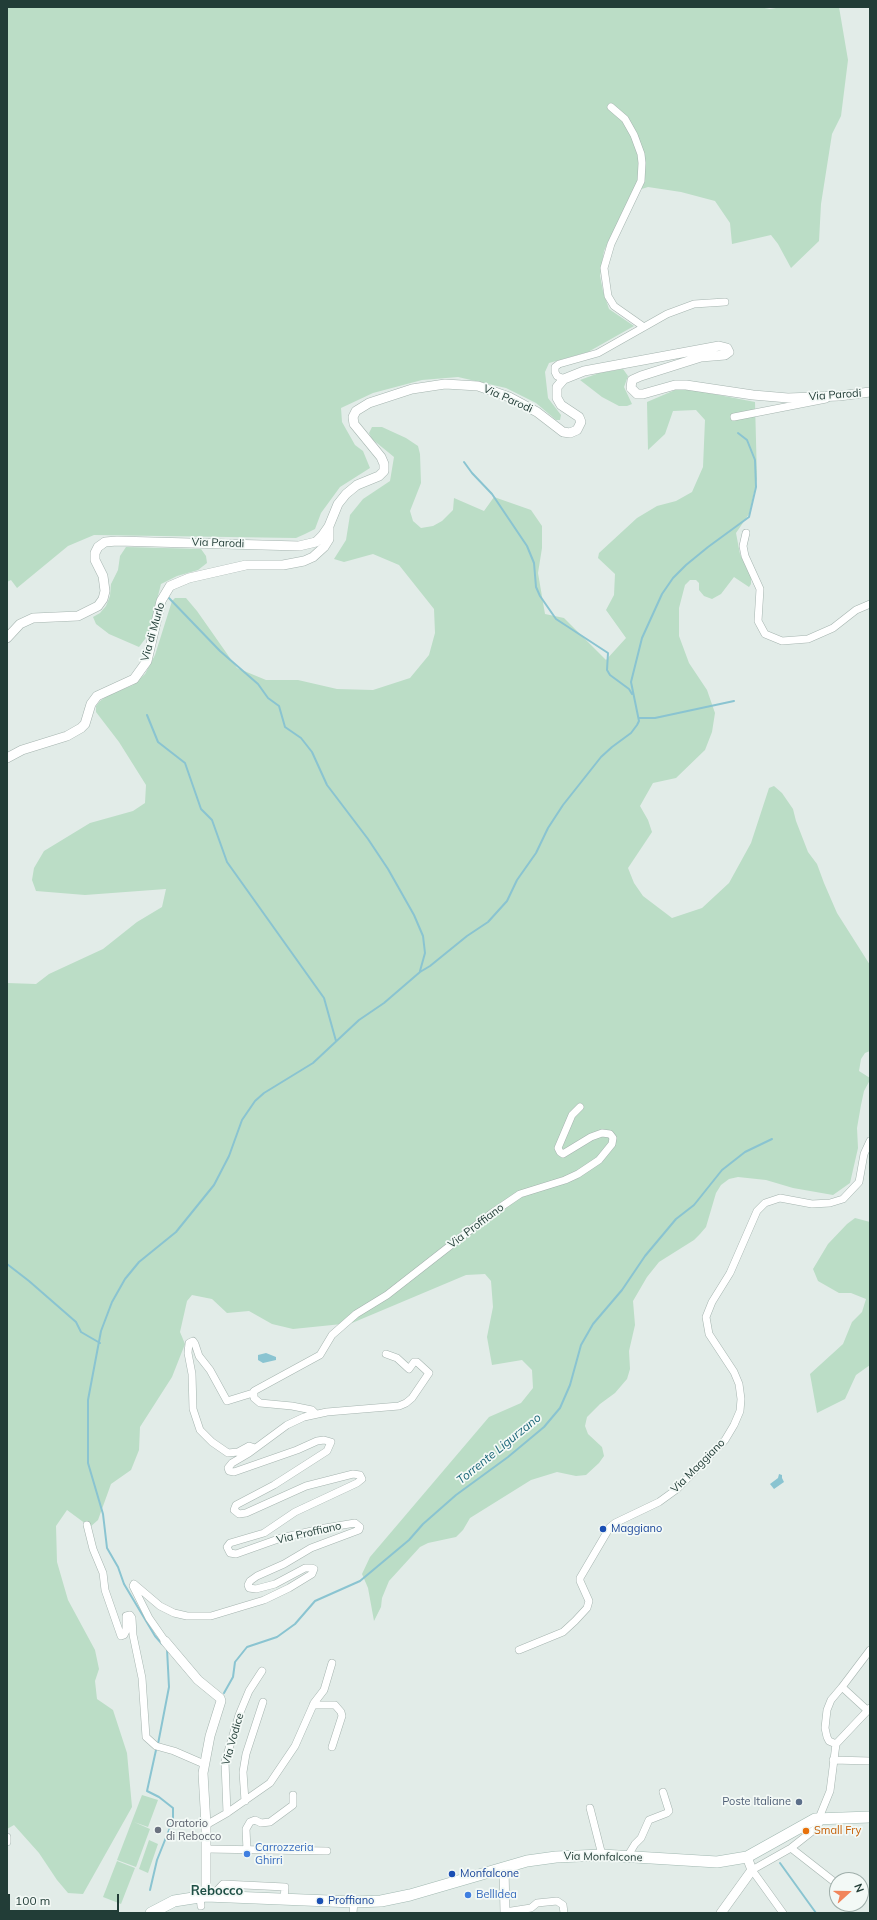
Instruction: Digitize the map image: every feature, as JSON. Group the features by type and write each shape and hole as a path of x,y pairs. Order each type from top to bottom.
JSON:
{"main road":[{"name":"Via Monfalcone","path":"151,1913 174,1901 204,1899 268,1898 354,1907 410,1895 504,1868 546,1858 602,1855 717,1862 747,1857 808,1821 821,1818 870,1817"}],"street":[{"path":"611,107 624,118 628,124 641,154 642,163 641,181 611,244 604,268 608,296 614,306 644,327"},
{"path":"564,379 557,376 555,372 555,367 558,364 598,353 667,314 694,304 725,302"},
{"name":"Via Parodi","path":"7,638 20,624 33,618 78,616 98,606 103,599 105,591 103,576 95,560 95,553 98,547 105,542 128,541 299,546 316,542 329,526 338,504 346,494 357,485 379,476 384,468 381,457 354,424 355,413 363,406 420,386 470,384 486,388 537,412 563,432 570,433 577,430 580,422 579,417 561,405 557,398 557,387 564,379 584,371 721,346 728,349 728,353 701,357 654,370 634,378 631,388 634,392 639,394 680,384 788,398 839,396 870,392"},
{"path":"734,417 806,404 839,396"},
{"name":"Via di Murlo","path":"7,758 22,750 67,736 81,728 85,724 91,704 97,696 134,678 147,661 161,601 170,586 189,578 246,565 283,565 304,561 313,557 324,548 329,539 329,526"},
{"path":"746,533 743,546 745,556 760,589 758,621 765,634 782,641 808,639 833,628 856,610 870,604"},
{"name":"Via Proffiano","path":"255,1448 249,1446 238,1452 228,1453 212,1442 200,1430 193,1409 192,1374 188,1353 189,1343 193,1341 195,1344 200,1356 210,1370 227,1401 253,1393 265,1383 320,1355 332,1335 356,1314 387,1295 492,1213 520,1194 565,1180 578,1174 599,1160 612,1144 613,1138 610,1134 602,1133 591,1136 563,1154 558,1148 572,1115 580,1107"},
{"name":"Via Maggiano","path":"519,1650 563,1632 575,1621 587,1608 589,1601 580,1578 610,1527 615,1523 659,1502 677,1489 725,1440 734,1425 740,1411 741,1399 738,1384 734,1372 709,1334 706,1317 712,1302 730,1273 758,1211 765,1203 780,1198 812,1204 830,1203 843,1199 859,1182 864,1154 870,1141"},
{"name":"Via Proffiano","path":"204,1899 206,1825 204,1764 210,1736 220,1708 221,1700 198,1680 165,1642 149,1618 133,1586 134,1584 160,1606 174,1613 187,1616 211,1616 264,1600 314,1572 313,1568 302,1569 264,1587 252,1590 248,1587 250,1581 257,1576 284,1564 322,1543 353,1534 360,1529 356,1523 281,1538 236,1554 228,1551 227,1546 230,1543 264,1533 295,1512 358,1483 362,1478 360,1475 353,1474 306,1486 246,1513 239,1514 234,1510 236,1505 274,1485 326,1451 331,1444 327,1440 317,1441 297,1450 234,1472 228,1470 232,1463 294,1421 316,1414 399,1406 412,1398 429,1376 428,1371 415,1362 409,1369 397,1358 386,1354"},
{"name":"Via Proffiano","path":"253,1393 254,1398 260,1403 292,1406 312,1410 316,1414"},
{"path":"86,1525 93,1549 103,1573 105,1590 121,1636 124,1635 126,1631 126,1616 130,1615 132,1618 133,1635 142,1678 146,1737 156,1746 174,1751 204,1764"},
{"path":"836,1744 829,1741 827,1737 825,1728 827,1710 831,1700 870,1650"},
{"path":"206,1825 227,1813 270,1783 278,1773 295,1746 313,1705 324,1690 332,1663"},
{"name":"Via Vodice","path":"227,1813 225,1762 248,1691 262,1671"},
{"path":"721,1913 752,1870 791,1848 815,1829 821,1818 830,1791 836,1744 869,1709 842,1687"},
{"path":"245,1801 244,1772 246,1754 263,1702"},
{"path":"313,1705 335,1705 341,1712 342,1716 332,1747"},
{"path":"834,1760 870,1761"},
{"path":"627,1857 635,1844 641,1838 648,1820 669,1811 664,1792"},
{"path":"247,1850 246,1829 250,1822 255,1820 261,1823 270,1822 293,1806 293,1795"},
{"path":"590,1808 602,1855"},
{"path":"7,1837 7,1842"},
{"path":"791,1848 829,1878"},
{"path":"206,1849 327,1851"},
{"path":"747,1857 752,1870 783,1913"},
{"path":"504,1868 505,1912 531,1908 537,1903 557,1901 563,1905 564,1913"},
{"path":"204,1899 224,1884 285,1887 284,1899"},
{"path":"265,1885 268,1898"}],"green space":[{"path":"7,7 759,7 770,9 782,7 839,7 848,60 841,116 832,134 821,204 819,241 791,268 778,244 771,235 732,244 730,223 715,201 681,192 648,187 632,192 604,251 600,276 609,309 634,326 588,352 549,363 545,372 548,398 561,415 560,420 556,420 536,403 506,388 458,377 422,380 373,393 341,408 342,422 355,445 363,451 370,468 340,487 321,513 315,529 296,538 94,535 68,546 17,588 11,580 7,582"},
{"path":"623,369 628,376 624,387 632,404 627,406 619,406 602,397 580,380 599,373"},
{"path":"675,390 693,390 755,402 757,479 749,514 736,533 740,554 751,577 751,584 749,587 734,577 721,594 712,599 704,596 699,590 699,583 696,580 690,580 685,585 679,608 679,636 689,663 707,690 715,713 712,732 705,750 676,778 653,783 640,806 648,820 652,832 628,868 634,883 643,896 672,918 702,908 729,883 751,843 769,788 774,786 782,793 793,809 808,852 817,864 837,913 870,965 870,1051 865,1053 861,1059 859,1071 870,1078 870,1080 864,1091 861,1105 857,1128 858,1148 850,1183 833,1195 793,1188 766,1180 738,1177 729,1179 721,1185 716,1193 706,1227 694,1240 659,1262 647,1277 633,1301 635,1325 629,1351 630,1369 627,1379 615,1393 600,1404 587,1417 585,1426 588,1434 602,1447 604,1456 599,1463 586,1475 576,1476 557,1472 531,1480 470,1518 463,1530 456,1537 428,1543 420,1547 389,1581 382,1598 381,1607 374,1621 368,1588 362,1574 370,1557 489,1417 521,1403 533,1388 532,1370 522,1360 492,1365 487,1337 493,1307 491,1281 485,1274 466,1275 352,1323 293,1329 272,1324 249,1311 227,1313 212,1299 192,1295 187,1301 180,1332 185,1344 172,1377 140,1427 139,1450 131,1470 111,1484 98,1520 90,1527 67,1510 56,1526 57,1562 68,1600 95,1650 99,1669 95,1681 97,1699 113,1710 127,1753 132,1807 83,1894 68,1893 57,1880 39,1853 14,1825 7,1829 7,983 36,984 49,974 103,949 137,922 162,907 166,889 85,895 36,891 32,880 34,868 44,851 90,823 133,811 145,803 146,785 119,742 96,712 96,706 107,696 133,685 145,674 155,655 172,601 175,598 186,598 197,611 237,668 266,680 298,680 337,689 373,690 410,678 429,655 435,633 434,609 399,565 373,554 344,562 334,559 346,540 350,515 363,499 390,481 394,457 372,439 369,433 372,427 382,427 406,438 418,446 420,454 421,483 410,511 413,521 421,528 433,526 442,521 453,510 454,498 484,511 494,497 531,510 542,526 542,548 538,573 545,614 564,618 606,660 626,638 606,610 614,595 615,574 598,558 599,553 637,518 657,506 676,501 692,492 703,467 705,420 696,410 673,411 665,434 648,450 647,402"},
{"path":"126,547 201,549 206,556 207,563 198,570 177,576 161,584 148,635 139,647 109,634 96,624 93,617 100,613 106,606 110,596 111,584 118,570 120,556"},
{"path":"855,1218 870,1222 870,1365 856,1375 845,1399 817,1413 810,1374 843,1344 852,1322 862,1312 866,1299 851,1293 839,1293 818,1281 813,1269 828,1244 847,1224"},
{"path":"142,1795 158,1800 148,1827 134,1822 150,1829 136,1867 117,1860"},
{"path":"149,1840 158,1844 148,1873 139,1869"},
{"path":"117,1861 135,1868 121,1904 103,1897"}],"water":[{"path":"266,1353 276,1357 276,1360 263,1363 258,1360 258,1355"},
{"path":"779,1474 782,1475 784,1482 774,1489 770,1484 778,1478"}],"waterway":[{"path":"162,1644 155,1636 124,1584 118,1567 107,1548 103,1514 88,1463 88,1400 101,1331 112,1302 125,1279 139,1262 176,1232 214,1185 229,1156 242,1120 255,1101 264,1093 313,1063 359,1020 384,1003 420,972 488,922 507,901 517,880 536,853 548,828 563,805 601,757 631,733 637,725 639,721 631,682 642,638 662,594 673,578 686,565 749,517 756,487 755,460 747,440 738,433"},
{"path":"464,462 472,473 492,494 527,546 534,563 536,587 540,596 556,619 608,653 607,670 610,675 629,689 632,694"},
{"path":"167,596 220,651 258,684 268,698 279,706 285,727 301,738 312,752 327,785 368,839 388,869 414,915 423,936 425,953 420,971"},
{"path":"639,718 655,718 734,701"},
{"path":"147,715 158,742 185,763 201,809 212,820 227,862 324,998 336,1041"},
{"name":"Torrente Ligurzano","path":"224,1693 233,1677 235,1662 247,1647 277,1637 295,1624 315,1601 360,1581 409,1540 423,1524 456,1495 508,1457 544,1427 560,1408 570,1385 581,1345 593,1324 622,1290 645,1256 676,1219 694,1205 722,1170 745,1152 772,1139"},
{"path":"7,1264 76,1322 81,1332 100,1343"},
{"name":"Torrente Ligurzano","path":"158,1744 169,1687 167,1649"},
{"name":"Torrente Ligurzano","path":"150,1890 157,1860 173,1820 173,1808 159,1797 147,1791 156,1750"},
{"path":"780,1863 816,1913"}],"place":[{"name":"Maggiano","path":"603,1529"},
{"name":"Poste Italiane","path":"799,1802"},
{"name":"Oratorio di Rebocco","path":"158,1830"},
{"name":"Small Fry","path":"806,1831"},
{"name":"Carrozzeria Ghirri","path":"247,1854"},
{"name":"Monfalcone","path":"452,1874"},
{"name":"BellIdea","path":"468,1895"},
{"name":"Proffiano","path":"320,1901"}],"district":[{"name":"Rebocco","path":"217,1891"}]}
